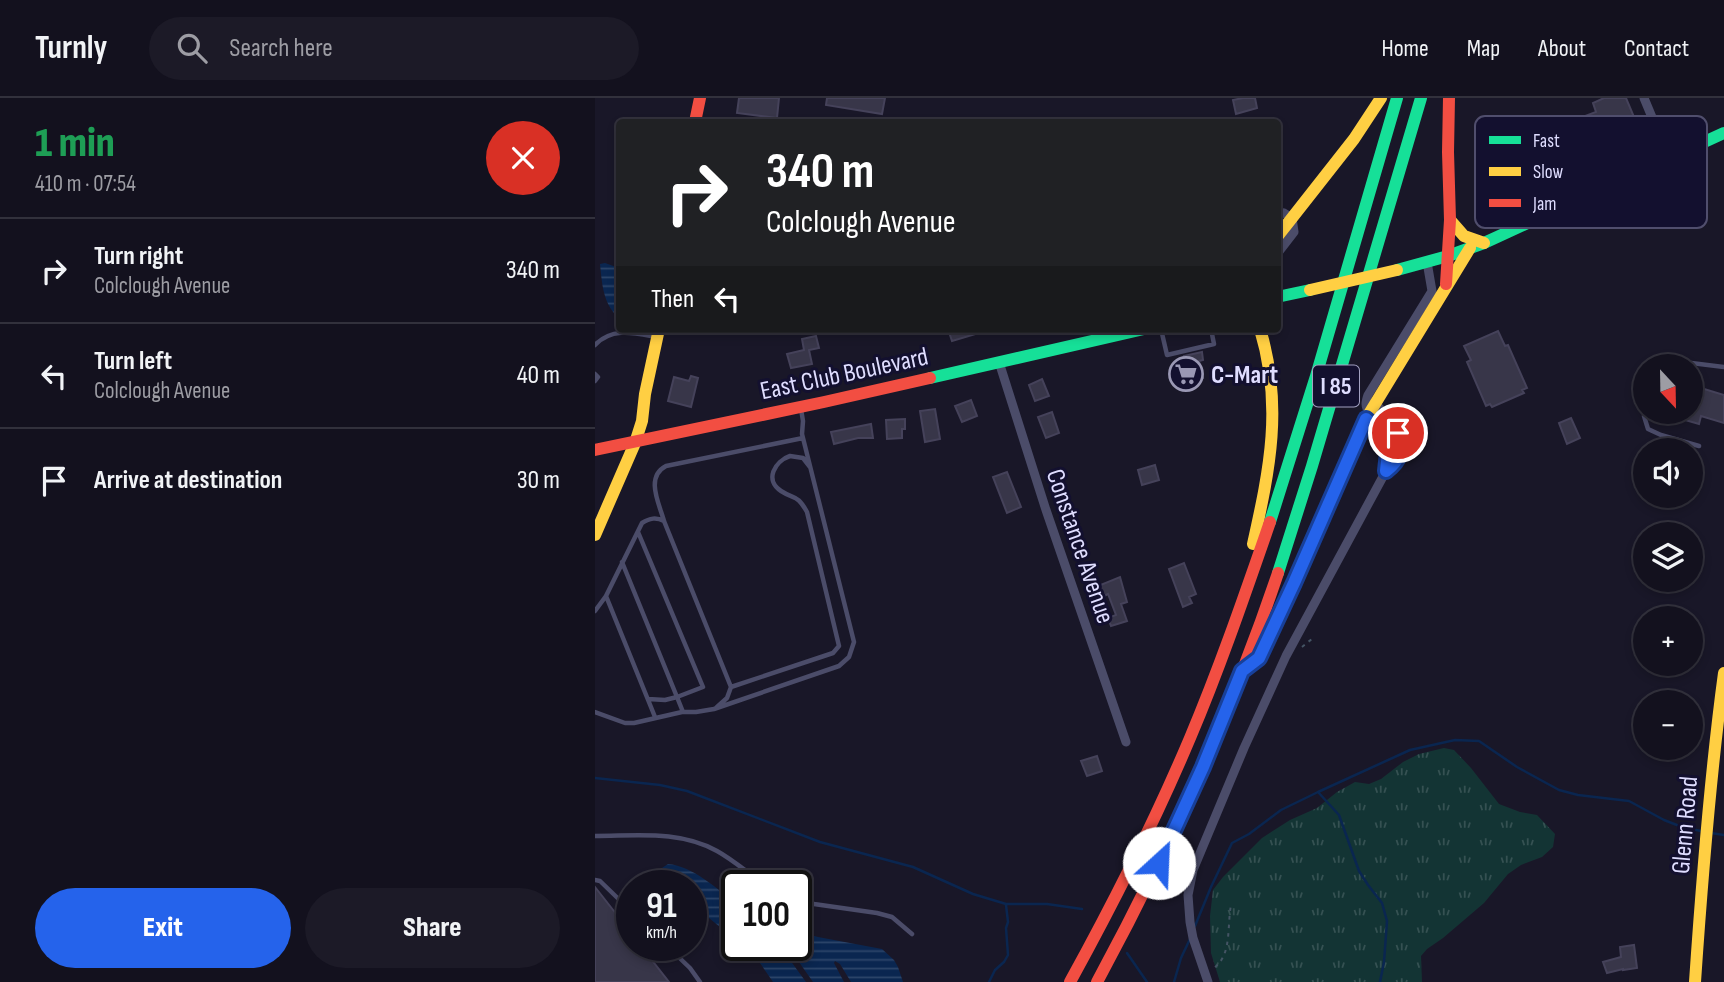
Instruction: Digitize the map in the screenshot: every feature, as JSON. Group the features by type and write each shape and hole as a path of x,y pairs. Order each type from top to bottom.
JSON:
{"main road":[{"path":"696,119 699,98"},
{"path":"1281,232 1354,139 1381,98"},
{"name":"I 85","path":"1070,982 1164,797 1242,603 1296,439 1397,98"},
{"name":"I 85","path":"1097,982 1171,840 1242,671 1293,526 1421,98"},
{"path":"1446,287 1450,220 1449,98"},
{"path":"1707,141 1724,133"},
{"path":"1450,220 1464,236 1484,243"},
{"path":"1281,294 1310,290 1427,262 1471,248 1517,228"},
{"path":"1242,671 1259,658 1370,411 1471,248"},
{"path":"595,535 642,421 658,333"},
{"name":"East Club Boulevard","path":"595,450 801,407 1126,333"},
{"path":"1242,603 1264,497 1271,439 1272,370 1261,333"},
{"name":"Glenn Road","path":"1695,982 1713,752 1724,673"}],"street":[{"path":"1644,98 1652,116"},
{"path":"1281,213 1292,218 1294,233 1281,249"},
{"path":"1206,978 1193,938 1188,909 1193,870 1286,656 1386,471 1398,460 1400,438 1390,421 1366,409 1366,405 1368,395 1432,290 1427,262"},
{"name":"Constance Avenue","path":"999,362 1046,510 1126,742"},
{"path":"1370,411 1389,443 1386,471"}],"lane":[{"path":"595,345 616,333"},
{"path":"1162,333 1167,355 1214,344 1212,333"},
{"path":"1703,364 1724,367"},
{"path":"595,374 599,377 595,381"},
{"path":"595,712 625,723 634,723 683,712 714,709 839,666 849,657 854,642 803,438 801,407"},
{"path":"1646,424 1648,429 1671,438"},
{"path":"714,709 727,698 731,687 664,521 654,486 657,474 662,468 803,438"},
{"path":"731,687 833,653 839,646 807,512 800,501 779,489 773,478 777,464 790,456 803,458 810,467"},
{"path":"595,611 642,523 654,518 664,521"},
{"path":"638,532 703,687 677,697 647,699"},
{"path":"622,562 683,712"},
{"path":"605,596 655,717"},
{"path":"595,836 673,836 696,841 719,852 744,870"},
{"path":"595,880 600,881 616,896"},
{"path":"812,904 892,917 912,934"},
{"path":"683,961 701,982"}],"path":[{"path":"1206,978 1226,952 1231,905"}],"green space":[{"path":"1444,748 1454,750 1499,804 1537,815 1555,834 1553,847 1542,857 1521,865 1508,874 1484,903 1427,949 1421,956 1422,982 1220,982 1211,953 1210,916 1213,890 1223,877 1262,838 1290,820 1317,808 1337,792 1355,782 1369,784 1419,754"}],"water":[{"path":"600,264 616,267 616,315 604,292"},
{"path":"668,864 689,870 662,870"},
{"path":"707,881 721,891 721,928 709,918"},
{"path":"812,935 882,949 894,960 903,982 851,982 840,964 835,961 844,982 813,982 798,961 812,961"},
{"path":"758,961 791,961 806,982 773,982"}],"building":[{"path":"739,98 779,98 777,118 737,113"},
{"path":"827,98 885,98 882,114 826,105"},
{"path":"1255,98 1257,108 1236,114 1233,100"},
{"path":"1604,98 1626,98 1634,116 1585,116 1596,112 1593,103"},
{"path":"1498,331 1505,346 1508,345 1527,388 1522,390 1524,393 1492,407 1490,404 1486,406 1467,362 1471,360 1464,346"},
{"path":"949,333 979,333 952,341"},
{"path":"816,336 819,348 809,350 812,364 791,368 787,354 804,350 802,339"},
{"name":"C-Mart","path":"1202,352 1203,360 1199,361 1203,378 1173,385 1170,369 1186,365 1184,356"},
{"path":"691,376 698,378 691,407 668,401 674,377 689,381"},
{"path":"1042,379 1049,396 1035,401 1029,385"},
{"path":"1703,389 1724,395 1724,423 1703,417"},
{"path":"971,400 977,416 962,422 955,406"},
{"path":"935,409 940,439 925,442 920,411"},
{"path":"1052,412 1059,433 1046,438 1038,417"},
{"path":"1571,418 1580,438 1567,444 1559,423"},
{"path":"905,419 902,438 887,439 886,420"},
{"path":"871,424 873,438 858,438 834,444 831,432"},
{"path":"1155,465 1159,480 1142,485 1138,470"},
{"path":"1007,472 1021,507 1007,513 993,477"},
{"path":"1184,563 1196,594 1189,597 1192,603 1183,607 1169,569"},
{"path":"1120,577 1127,602 1121,604 1127,621 1111,626 1108,618 1116,615 1108,594 1102,597 1098,586"},
{"path":"1097,756 1102,771 1087,776 1081,761"},
{"path":"595,887 616,914 616,961 653,961 669,982 595,982"},
{"path":"1634,945 1637,968 1607,973 1603,962 1621,957 1620,947"}],"waterway":[{"path":"1195,926 1232,843 1281,810 1318,792 1410,750 1455,740 1479,741 1517,767 1559,790 1629,801 1664,820 1701,831"},
{"path":"595,778 660,785 687,791 820,842 913,867 973,894 1006,904 1047,904 1082,909"},
{"path":"1318,792 1339,815 1359,871 1382,903 1387,921 1380,982"},
{"path":"1711,833 1724,835"},
{"path":"989,982 1008,955 1006,905"},
{"path":"1174,982 1190,939"},
{"path":"1127,953 1147,982"}],"traffic: fast":[{"path":"1270,522 1316,376 1397,98"},
{"path":"1278,573 1421,98"},
{"path":"1707,141 1724,133"},
{"path":"1397,270 1448,256 1517,228"},
{"path":"1281,296 1310,290"},
{"path":"930,378 1127,333"}],"traffic: slow":[{"path":"1281,232 1354,139 1381,98"},
{"path":"1450,220 1464,236 1484,243"},
{"path":"1244,669 1259,658 1361,427 1470,248"},
{"path":"1310,290 1397,270"},
{"path":"595,535 642,421 658,333"},
{"path":"1253,544 1269,463 1272,410 1271,384 1261,333"},
{"path":"1695,982 1707,828 1724,673"}],"traffic: jam":[{"path":"696,119 700,98"},
{"path":"1446,284 1450,220 1449,98"},
{"path":"595,450 930,378"},
{"path":"1070,982 1177,769 1222,657 1270,522"},
{"path":"1097,982 1196,782 1278,573"}],"place":[{"name":"C-Mart","path":"1186,374"}],"route":[{"path":"1159,863 1203,767 1242,671 1259,658 1361,427 1366,419 1388,440 1386,471 1396,463 1400,454 1398,433"}]}
